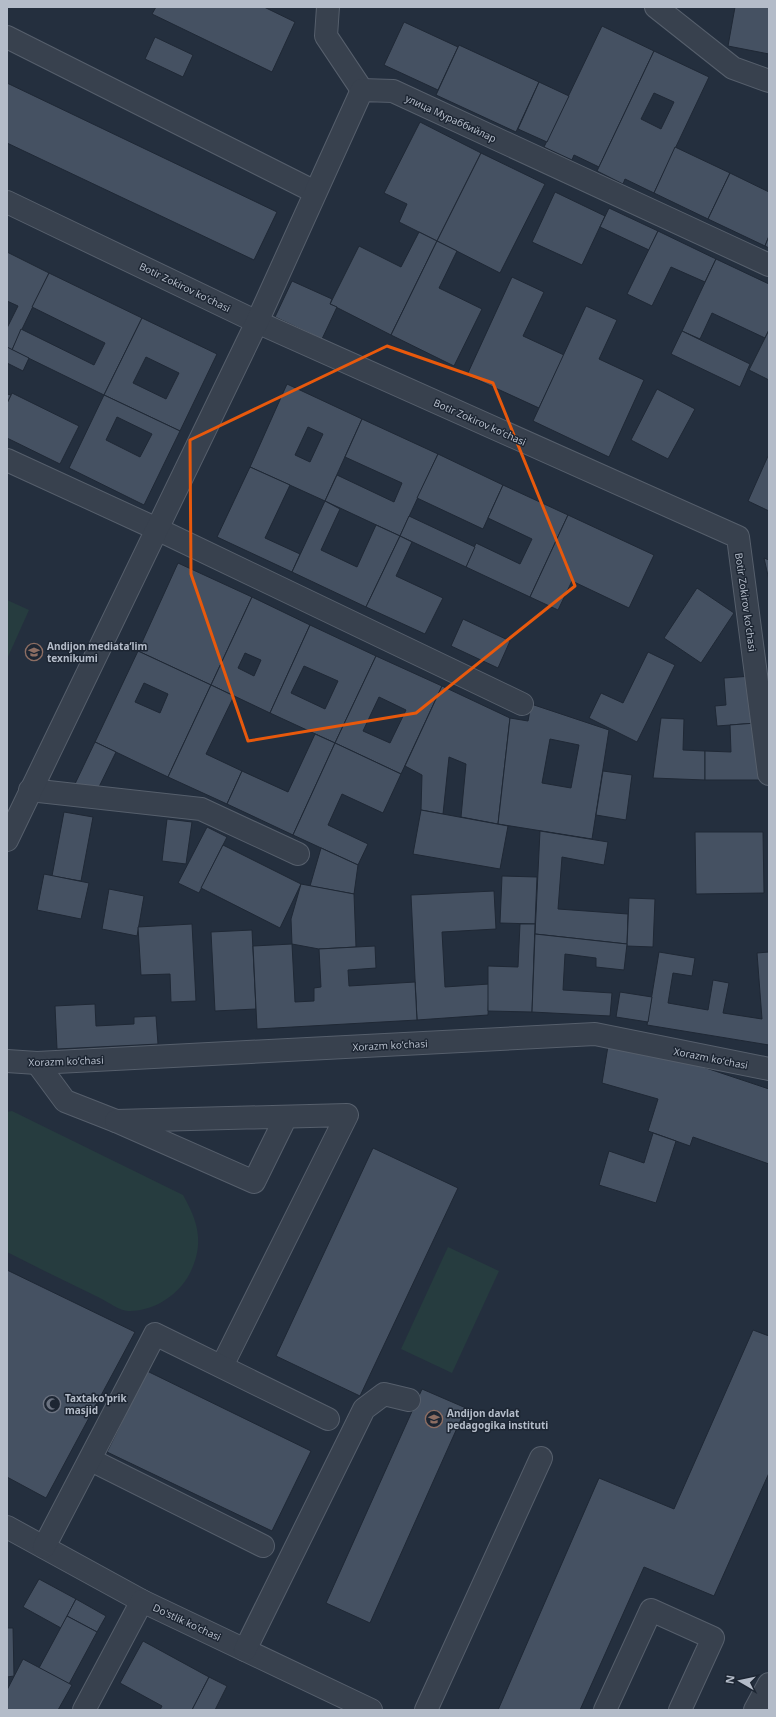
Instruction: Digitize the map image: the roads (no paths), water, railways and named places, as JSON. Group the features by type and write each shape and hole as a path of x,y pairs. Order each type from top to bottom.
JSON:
{"street":[{"path":"7,840 257,322 362,90 326,36 328,7"},
{"path":"656,7 732,68 769,81"},
{"path":"7,37 316,192"},
{"name":"улица Мураббийлар","path":"362,90 394,91 769,265"},
{"name":"Botir Zokirov koʻchasi","path":"7,202 257,322 738,537 769,774"},
{"path":"7,460 157,529 522,704"},
{"path":"30,790 201,809 298,854"},
{"name":"Xorazm koʻchasi","path":"7,1061 37,1063 595,1034 769,1069"},
{"path":"37,1063 65,1101 116,1121 254,1182 286,1117"},
{"path":"116,1121 347,1115 222,1366"},
{"path":"44,1547 91,1460 155,1334 328,1419"},
{"path":"245,1650 364,1409 384,1394 410,1400"},
{"path":"426,1710 541,1458"},
{"path":"91,1460 263,1546"},
{"name":"Do'stlik ko'chasi","path":"7,1527 142,1601 370,1710"},
{"path":"84,1710 142,1601"},
{"path":"605,1710 651,1610 713,1638 680,1710"},
{"path":"755,1710 769,1684"}],"place":[{"name":"Andijon mediataʼlim texnikumi","path":"34,652"},
{"name":"Taxtako'prik masjid","path":"52,1404"},
{"name":"Andijon davlat pedagogika instituti","path":"434,1419"}]}
